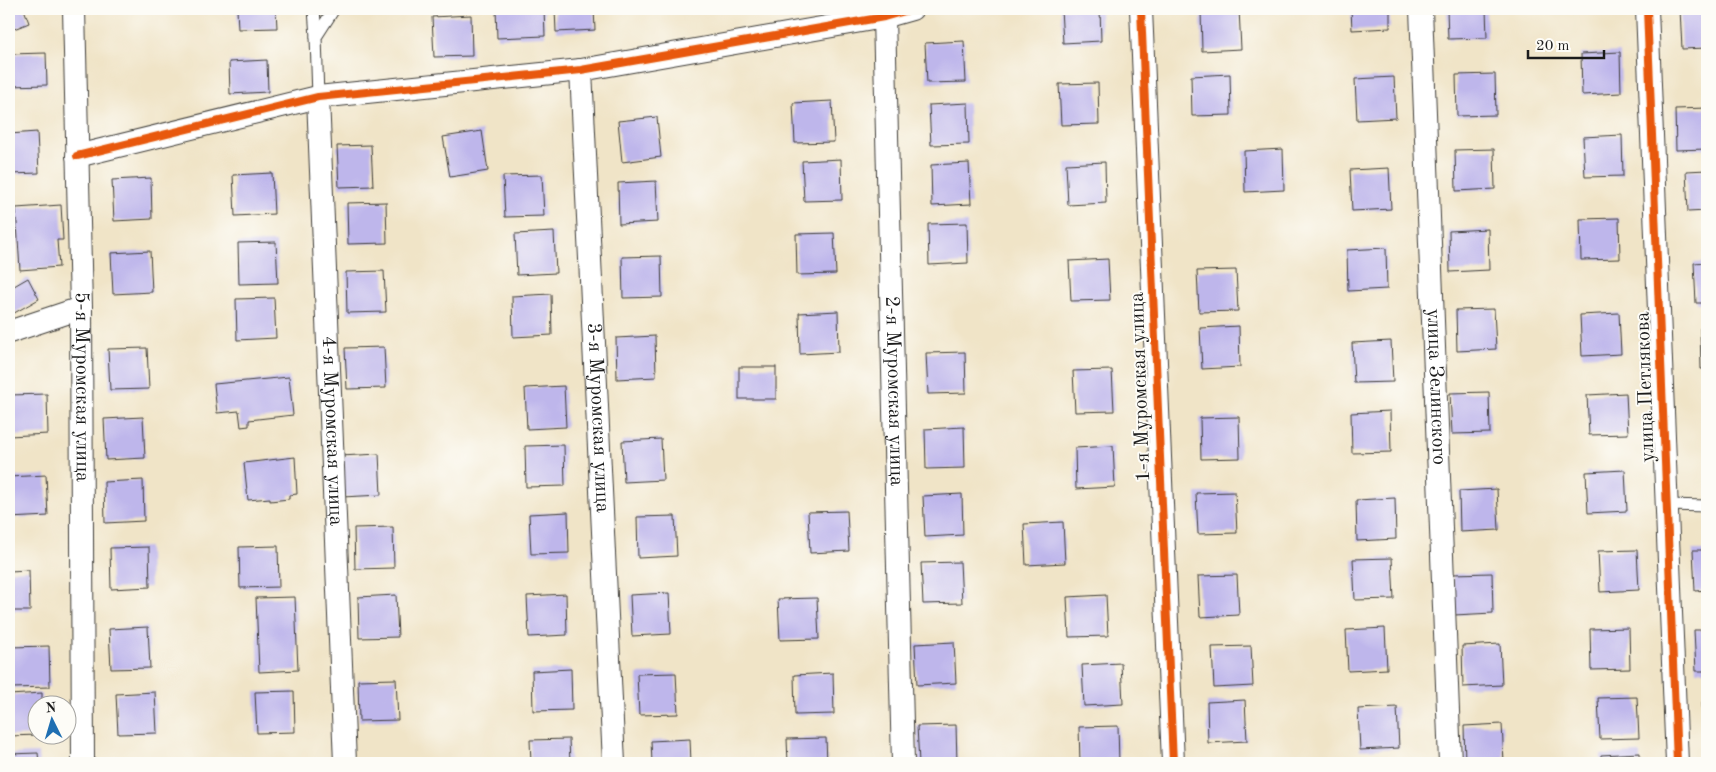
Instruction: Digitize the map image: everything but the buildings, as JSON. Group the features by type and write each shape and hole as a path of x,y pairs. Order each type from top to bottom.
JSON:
{"street":[{"name":"5-я Муромская улица","path":"74,9 81,308 83,763"},
{"path":"77,156 318,97 581,70 884,17 912,9"},
{"name":"1-я Муромская улица","path":"1141,9 1173,763"},
{"name":"улица Зелинского","path":"1421,9 1450,763"},
{"name":"улица Петлякова","path":"1647,9 1677,763"},
{"name":"2-я Муромская улица","path":"884,17 902,763"},
{"name":"3-я Муромская улица","path":"581,70 614,763"},
{"name":"4-я Муромская улица","path":"318,97 345,763"},
{"path":"9,332 81,308"}],"lane":[{"path":"314,9 318,97"},
{"path":"316,37 334,9"},
{"path":"1667,505 1707,506"}],"cycle path":[{"path":"77,156 318,97 581,70 884,17 912,9"},
{"path":"1141,9 1173,763"},
{"path":"1647,9 1677,763"}]}
